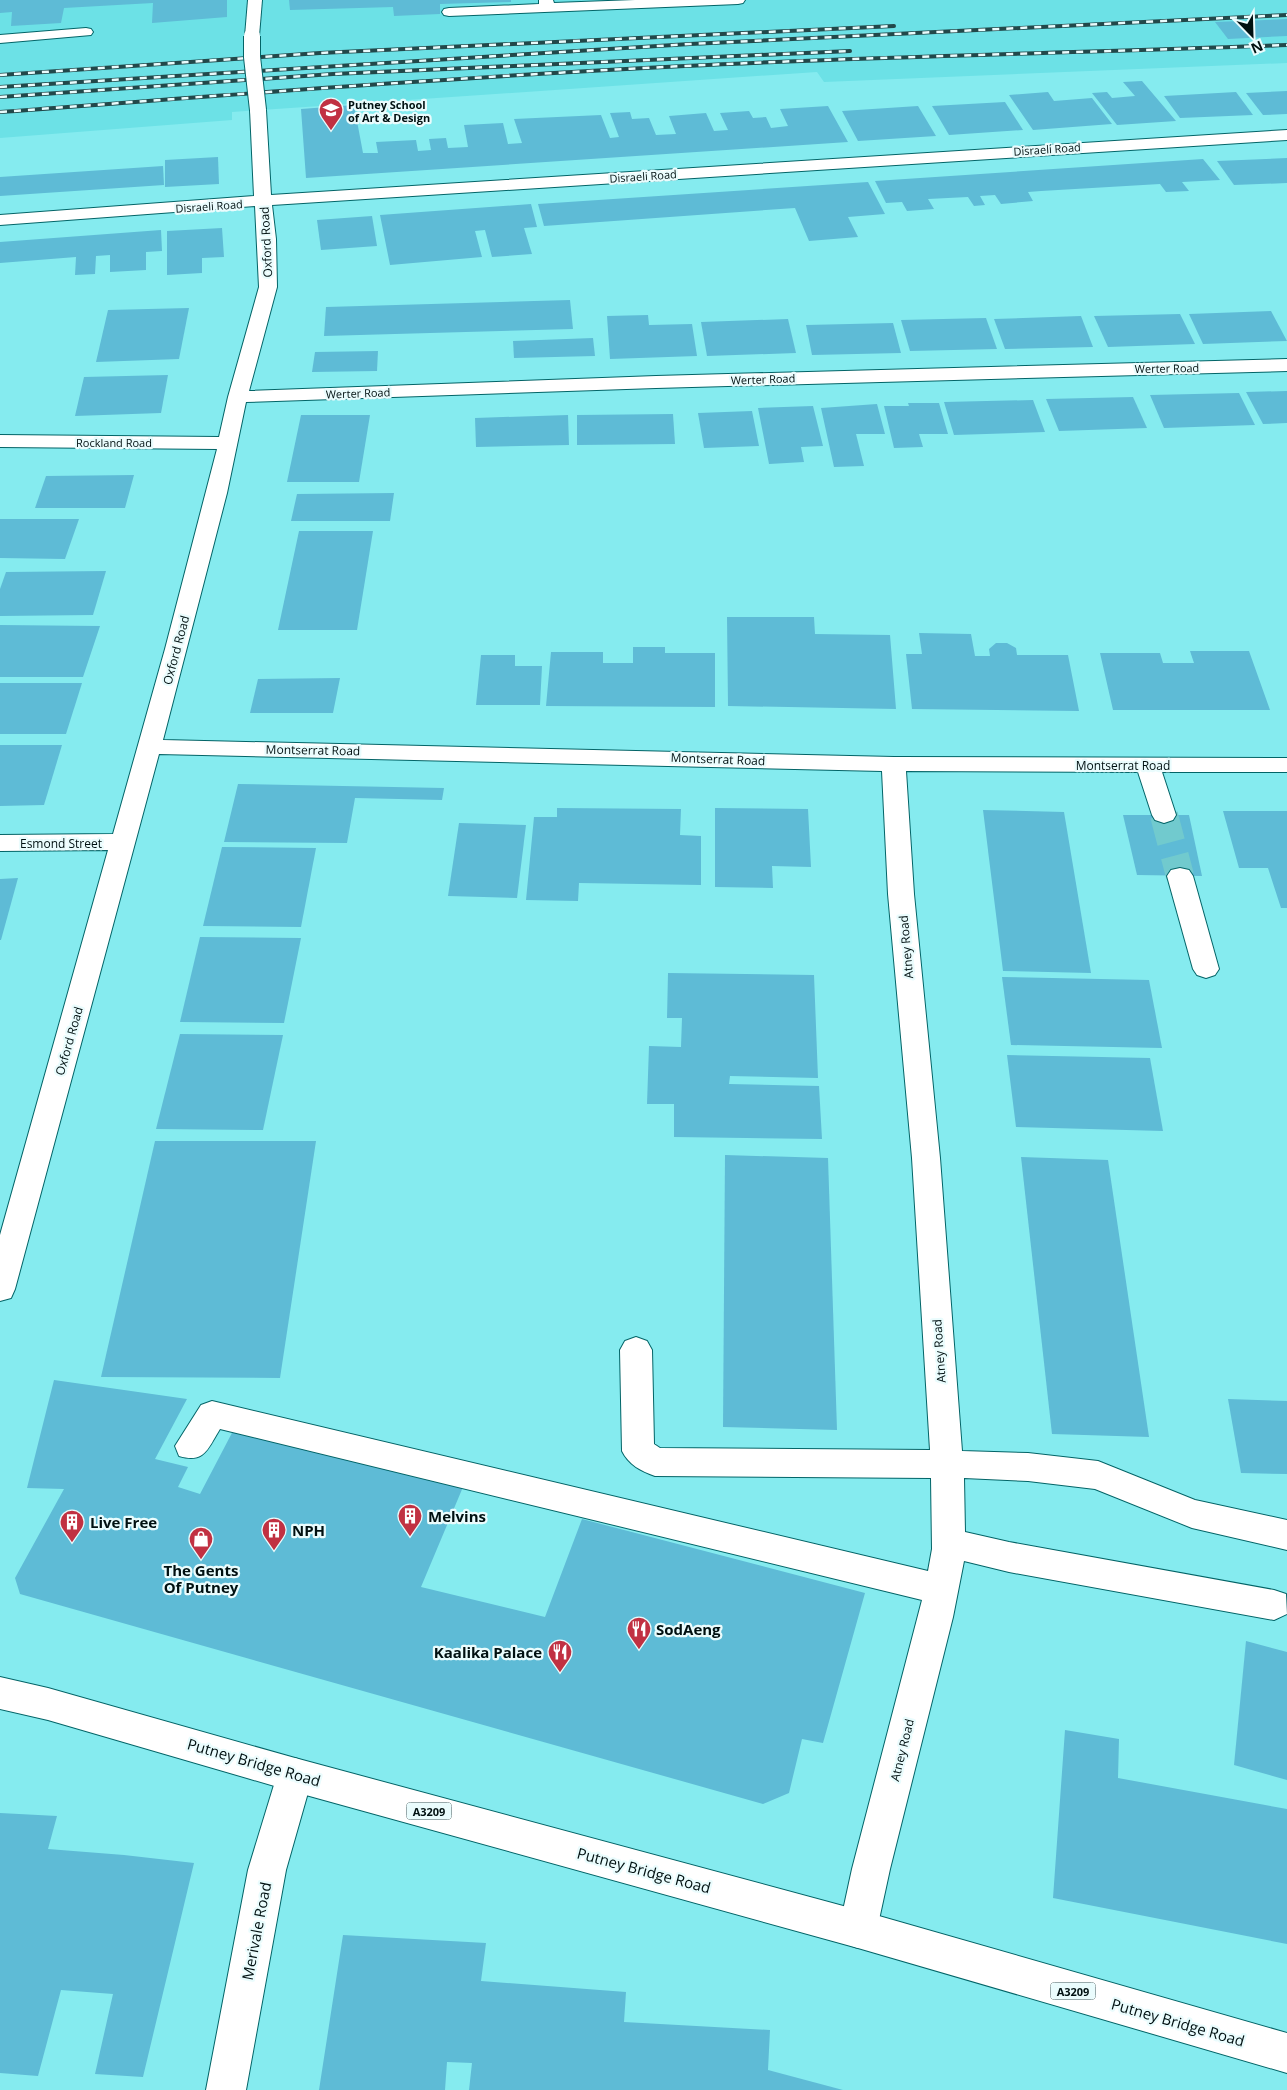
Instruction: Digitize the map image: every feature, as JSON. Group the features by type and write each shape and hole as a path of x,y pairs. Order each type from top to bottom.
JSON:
{"street":[{"name":"Oxford Road","path":"0,1289 150,747 217,492 238,397 268,287 267,239 261,177 258,110 252,57 255,0"},
{"path":"449,12 547,4 738,0"},
{"path":"0,39 86,32"},
{"name":"Disraeli Road","path":"0,220 1287,135"},
{"name":"Werter Road","path":"238,397 675,382 1287,365"},
{"name":"Rockland Road","path":"0,441 227,443"},
{"name":"Montserrat Road","path":"150,747 894,764 1287,766"},
{"name":"Atney Road","path":"858,1928 871,1869 936,1616 949,1543 947,1464 926,1158 902,894 894,764"},
{"path":"1148,765 1164,815"},
{"name":"Esmond Street","path":"0,843 123,842"},
{"path":"1180,876 1206,969"},
{"path":"636,1350 638,1451 655,1462 947,1464 1028,1467 1098,1475 1192,1514 1287,1535"},
{"path":"192,1446 212,1414 941,1589"},
{"path":"949,1543 1009,1557 1274,1605"},
{"name":"Putney Bridge Road","path":"0,1693 48,1704 295,1774 858,1928 1287,2053"},
{"name":"Merivale Road","path":"226,2090 267,1870 295,1774"}],"shaded area":[{"path":"0,0 1287,0 1287,63 824,82 817,72 232,112 232,120 0,138"}],"building":[{"path":"0,0 227,0 227,17 152,23 153,3 64,8 61,23 11,26 12,12 0,13"},
{"path":"289,0 511,0 511,2 440,4 440,14 394,16 393,7 290,10"},
{"path":"1287,19 1287,36 1228,39 1215,22"},
{"path":"1142,81 1176,121 1117,125 1092,93 1107,92 1112,98 1135,96 1123,82"},
{"path":"1287,91 1287,114 1263,115 1246,93"},
{"path":"1048,92 1054,101 1092,98 1112,124 1033,130 1009,95"},
{"path":"1236,92 1253,115 1180,118 1164,96"},
{"path":"1005,102 1023,130 949,135 932,106"},
{"path":"354,105 363,153 378,153 376,142 416,140 418,151 431,150 429,139 446,138 448,148 468,147 464,125 503,123 508,144 522,143 514,119 601,115 610,138 619,137 610,113 630,112 632,119 649,118 656,135 676,134 669,116 706,113 714,131 728,130 720,113 749,111 753,118 766,117 771,128 788,126 780,109 828,106 848,142 306,178 301,109"},
{"path":"918,106 936,136 858,141 842,111"},
{"path":"218,157 219,184 165,187 165,160"},
{"path":"1287,158 1287,183 1234,185 1217,161"},
{"path":"1203,159 1220,180 1182,182 1189,191 1166,192 1160,184 1041,191 1028,192 1033,201 1001,204 995,195 980,196 985,205 974,206 968,197 928,199 934,209 907,211 902,202 886,203 875,181"},
{"path":"163,166 164,185 0,196 0,177"},
{"path":"868,182 885,214 848,217 858,237 809,241 795,208 544,226 538,204"},
{"path":"531,204 537,227 524,228 532,254 492,257 485,230 475,231 482,257 390,265 380,215"},
{"path":"372,216 377,246 321,250 317,220"},
{"path":"222,228 224,257 202,258 202,273 167,275 167,231"},
{"path":"161,230 162,251 146,252 146,270 110,272 110,255 96,256 95,274 75,275 76,257 0,263 0,242"},
{"path":"570,300 573,329 324,336 326,307"},
{"path":"189,308 179,359 96,362 108,310"},
{"path":"1271,311 1287,341 1203,344 1189,314"},
{"path":"1180,314 1195,344 1108,347 1094,316"},
{"path":"648,315 649,325 692,324 697,356 610,359 607,316"},
{"path":"1081,316 1093,347 1005,349 994,319"},
{"path":"986,318 997,349 910,351 901,320"},
{"path":"788,319 796,353 707,356 701,322"},
{"path":"893,323 901,353 812,355 806,325"},
{"path":"593,338 595,356 514,358 513,341"},
{"path":"378,351 377,371 312,372 315,352"},
{"path":"168,375 161,413 75,416 84,377"},
{"path":"1287,391 1287,423 1263,424 1246,392"},
{"path":"1239,393 1255,425 1164,428 1150,395"},
{"path":"1133,397 1147,428 1059,431 1046,399"},
{"path":"1033,400 1045,432 954,435 944,402"},
{"path":"908,403 939,403 948,434 919,434 923,447 894,448 884,406 909,406"},
{"path":"877,404 885,434 856,434 864,466 834,467 821,408"},
{"path":"813,406 823,446 801,447 804,462 769,464 758,408"},
{"path":"752,411 759,446 704,448 698,413"},
{"path":"673,414 675,444 577,445 577,415"},
{"path":"301,415 370,415 359,482 287,482"},
{"path":"568,415 569,445 476,447 475,418"},
{"path":"134,475 125,508 35,508 46,476"},
{"path":"394,493 390,521 291,521 297,494"},
{"path":"0,519 79,519 65,559 0,558"},
{"path":"299,531 373,531 357,630 278,630"},
{"path":"106,571 93,615 0,616 0,589 6,572"},
{"path":"727,617 814,617 815,634 890,635 896,709 728,706"},
{"path":"0,625 100,626 83,677 0,677"},
{"path":"919,633 971,634 975,656 990,656 989,649 996,643 1007,643 1016,648 1017,655 1068,655 1079,711 912,709 906,654 922,654"},
{"path":"633,647 665,647 665,653 715,653 715,707 546,706 551,652 603,652 603,663 633,663"},
{"path":"1190,651 1249,651 1270,710 1113,710 1100,653 1160,653 1163,663 1194,663"},
{"path":"481,655 515,655 515,666 542,666 540,705 476,705"},
{"path":"340,678 333,713 250,713 258,679"},
{"path":"0,683 82,683 66,734 0,734"},
{"path":"0,745 62,745 44,805 0,806"},
{"path":"238,784 444,788 442,800 355,798 347,843 224,842"},
{"path":"557,808 681,809 680,835 701,836 701,885 579,883 578,901 526,900 534,817 557,817"},
{"path":"715,808 808,809 811,867 772,866 773,888 715,887"},
{"path":"983,810 1064,812 1091,973 1003,971"},
{"path":"1223,811 1287,811 1287,908 1281,908 1268,868 1239,868"},
{"path":"1123,815 1189,815 1202,876 1137,875"},
{"path":"459,823 526,825 517,898 448,896"},
{"path":"222,847 316,848 301,927 203,926"},
{"path":"18,878 1,940 0,940 0,879"},
{"path":"200,937 301,938 284,1023 180,1022"},
{"path":"668,973 814,975 818,1078 730,1076 729,1084 819,1086 822,1139 674,1137 674,1104 647,1104 649,1046 681,1047 682,1018 667,1018"},
{"path":"1002,977 1149,980 1162,1048 1011,1045"},
{"path":"180,1034 283,1035 263,1130 156,1129"},
{"path":"1007,1055 1150,1058 1163,1131 1016,1127"},
{"path":"155,1141 316,1141 280,1378 101,1377"},
{"path":"725,1155 828,1158 837,1430 723,1427"},
{"path":"1021,1157 1108,1160 1149,1437 1052,1434"},
{"path":"54,1380 187,1399 155,1459 188,1467 178,1487 200,1494 234,1429 463,1487 421,1587 545,1617 582,1519 865,1593 823,1743 802,1739 789,1793 763,1804 20,1594 15,1578 64,1489 27,1488"},
{"path":"1228,1399 1287,1401 1287,1474 1241,1473"},
{"path":"1246,1641 1287,1652 1287,1780 1234,1765"},
{"path":"1065,1730 1119,1739 1118,1778 1287,1809 1287,1944 1053,1898"},
{"path":"0,1813 57,1816 48,1849 194,1863 143,2077 95,2074 113,1994 61,1990 38,2076 0,2073"},
{"path":"343,1935 486,1943 481,1981 626,1992 624,2022 770,2030 768,2070 843,2090 469,2090 472,2063 447,2062 445,2090 319,2090"}],"tunnel":[{"path":"1164,815 1180,876"}],"railway":[{"path":"0,87 690,44 1287,15"},
{"path":"0,75 320,53 894,26"},
{"path":"0,112 599,70 1287,45"},
{"path":"0,97 333,74 850,51"}],"place":[{"name":"Putney School of Art & Design","path":"331,131"},
{"name":"Melvins","path":"410,1537"},
{"name":"Live Free","path":"72,1543"},
{"name":"NPH","path":"274,1551"},
{"name":"The Gents Of Putney","path":"201,1560"},
{"name":"SodAeng","path":"639,1650"},
{"name":"Kaalika Palace","path":"560,1673"}]}
